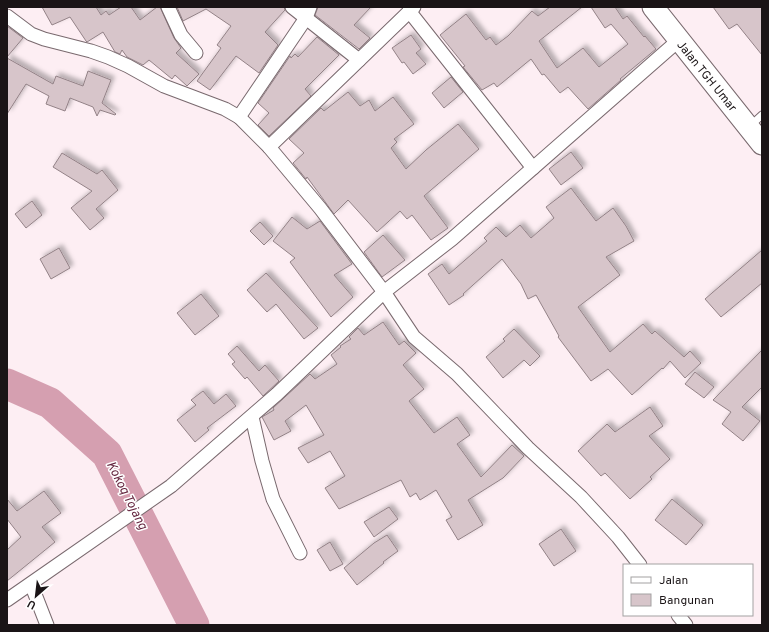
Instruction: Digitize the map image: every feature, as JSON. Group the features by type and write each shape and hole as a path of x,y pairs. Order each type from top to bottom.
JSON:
{"main road":[{"name":"Jalan TGH Umar","path":"653,7 679,40 755,122 762,144"}],"street":[{"path":"168,7 171,16 182,35 196,53"},
{"path":"292,7 308,13 359,60"},
{"path":"268,148 412,9 533,168"},
{"path":"239,117 308,13"},
{"path":"7,16 31,34 108,57 128,66 164,86 225,109 239,117 320,208 384,292 414,338 457,374 528,448 581,497 618,537 639,564"},
{"path":"7,600 170,486 252,417 384,292 452,239 679,40"},
{"path":"252,417 262,461 274,498 300,553"},
{"path":"31,584 47,625"},
{"path":"679,616 686,625"}],"building":[{"path":"42,7 96,7 101,15 106,11 109,15 121,7 131,7 140,20 157,7 160,7 174,38 181,48 176,53 199,74 187,86 175,75 172,79 149,60 143,65 127,57 122,50 120,54 115,52 103,32 87,42 70,17 52,25"},
{"path":"177,7 284,7 285,10 265,32 278,45 259,73 236,56 210,90 197,81 221,48 217,45 231,26 206,9 183,21"},
{"path":"318,7 371,7 354,25 370,38 359,49 315,15"},
{"path":"550,7 582,7 539,41 557,68 583,48 599,67 628,44 611,24 605,28 591,7 615,7 623,19 627,16 656,49 620,79 621,80 588,109 568,87 560,93 544,74 542,75 531,59 497,87 494,83 482,90 440,35 466,14 486,40 490,37 496,45 508,36 532,11 538,16"},
{"path":"713,7 762,7 762,55 737,24 729,29"},
{"path":"7,26 23,38 7,57"},
{"path":"411,35 421,49 416,53 426,64 413,74 404,62 402,63 392,48"},
{"path":"317,37 339,55 305,89 311,96 269,136 258,125 269,113 258,103 290,56 291,58 295,54 298,57"},
{"path":"7,58 53,84 56,76 83,86 88,71 111,80 102,103 116,114 115,115 100,110 97,116 93,107 70,98 65,111 46,104 49,96 26,84 7,114"},
{"path":"451,77 463,92 444,108 432,93"},
{"path":"348,92 360,106 369,100 375,111 393,97 414,124 394,139 397,142 391,148 406,169 426,150 458,124 479,149 424,196 448,228 431,240 412,215 407,219 400,211 377,232 348,200 334,214 307,177 306,179 293,163 304,153 289,139 321,108 324,111"},
{"path":"571,152 583,168 561,185 549,169"},
{"path":"62,153 97,174 102,170 118,190 96,209 104,218 90,230 71,208 92,191 53,167"},
{"path":"571,188 596,221 613,208 626,226 634,241 606,257 620,275 578,307 610,352 643,324 652,334 655,331 684,357 690,351 701,363 685,378 670,361 663,369 662,368 632,395 608,369 591,381 558,337 559,336 536,295 528,299 521,284 502,259 463,294 464,295 449,305 428,274 442,264 449,274 487,241 484,238 496,227 506,237 520,225 531,238 554,218 546,207"},
{"path":"32,201 42,215 26,228 15,214"},
{"path":"292,217 307,229 320,221 352,264 334,275 353,297 331,317 290,262 295,258 273,241"},
{"path":"260,222 273,236 264,245 250,231"},
{"path":"383,235 405,260 382,277 364,252"},
{"path":"59,248 70,268 51,279 40,259"},
{"path":"762,250 762,283 721,317 705,299"},
{"path":"266,273 318,328 304,339 276,304 267,312 247,290"},
{"path":"201,294 219,316 195,335 177,313"},
{"path":"383,322 399,345 404,341 416,353 403,365 424,389 409,401 434,433 457,417 470,435 457,444 481,477 512,445 524,456 503,478 468,500 483,525 458,540 446,520 452,517 436,490 420,500 416,493 410,497 401,480 339,509 325,488 345,476 330,451 308,463 298,448 324,435 306,405 285,421 291,431 274,440 262,417 274,410 273,408 310,374 315,379 337,364 331,355 341,347 340,346 351,339 349,337 358,328 364,335"},
{"path":"514,329 540,356 530,366 524,360 503,378 486,357 505,341 503,339"},
{"path":"237,346 259,371 265,365 279,381 263,396 247,377 245,379 232,364 235,362 228,354"},
{"path":"762,350 762,387 742,407 760,421 743,441 722,424 731,412 713,400"},
{"path":"695,372 714,387 704,398 685,384"},
{"path":"203,391 214,404 226,394 236,406 207,428 209,430 195,442 177,420 196,405 191,400"},
{"path":"650,407 663,426 649,436 670,459 650,477 652,479 630,499 605,473 601,476 578,451 607,424 615,432"},
{"path":"44,491 61,513 42,527 55,542 7,581 7,550 21,537 7,519 7,499 17,511"},
{"path":"672,499 703,525 686,545 655,520"},
{"path":"389,507 398,519 374,537 364,522"},
{"path":"561,529 576,551 554,566 539,544"},
{"path":"387,535 398,551 357,585 344,568 374,543"},
{"path":"330,542 343,564 330,571 317,550"}],"waterway":[{"name":"Kokoq Tojang","path":"7,384 50,403 107,454 194,625"}]}
